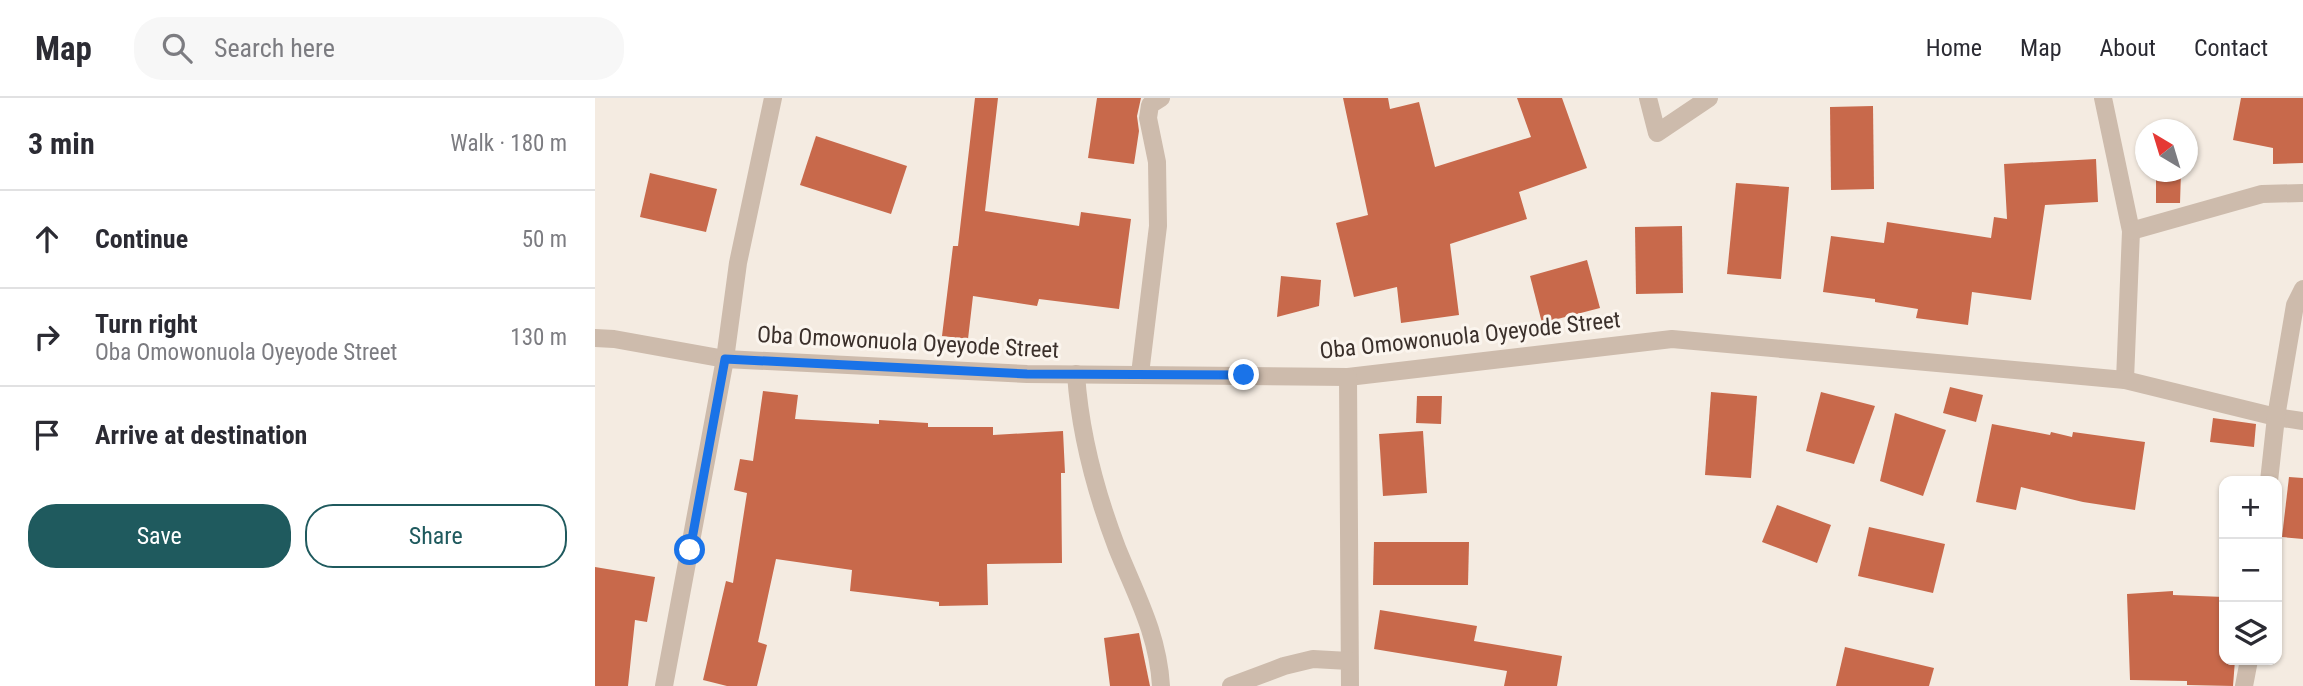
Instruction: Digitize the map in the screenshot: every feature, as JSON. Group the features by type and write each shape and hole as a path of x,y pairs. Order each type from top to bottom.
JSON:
{"street":[{"path":"664,686 725,359 738,263 773,98"},
{"path":"1140,374 1158,226 1157,162 1147,118 1150,105 1161,98"},
{"path":"1648,98 1657,133 1709,98"},
{"path":"2103,98 2131,231 2125,380"},
{"path":"2131,231 2262,194 2303,193"},
{"path":"2270,476 2276,417 2295,305 2303,289"},
{"name":"Oba Omowonuola Oyeyode Street","path":"595,338 725,359 1076,374 1348,377 1672,339 2125,380 2276,417 2303,421"},
{"path":"1076,374 1079,412 1093,472 1116,545 1152,630 1159,660 1161,686"},
{"path":"1348,377 1350,686"},
{"path":"1231,686 1284,666 1313,659 1349,661"},
{"path":"2244,686 2248,665"}],"building":[{"path":"975,98 998,98 985,211 1079,226 1081,212 1131,219 1119,309 1039,299 1037,306 973,296 968,339 942,336 953,246 958,246"},
{"path":"1097,98 1141,98 1134,164 1088,158"},
{"path":"1343,98 1388,98 1390,109 1419,102 1435,167 1531,137 1517,98 1562,98 1587,168 1519,192 1527,219 1450,244 1459,315 1401,323 1397,287 1354,297 1336,223 1368,215"},
{"path":"2241,98 2303,98 2303,163 2273,164 2273,148 2233,140"},
{"path":"1873,106 1874,189 1831,190 1830,107"},
{"path":"816,136 907,166 891,214 800,185"},
{"path":"2096,159 2098,202 2045,205 2031,300 1972,292 1968,325 1916,318 1918,309 1875,302 1875,299 1823,292 1831,236 1884,243 1887,222 1991,238 1994,217 2007,219 2004,164"},
{"path":"650,173 717,189 706,232 640,217"},
{"path":"2156,182 2181,182 2180,203 2156,203"},
{"path":"1736,183 1789,187 1781,279 1727,274"},
{"path":"1682,226 1683,293 1636,294 1635,227"},
{"path":"1587,260 1600,308 1542,323 1530,276"},
{"path":"1281,276 1321,280 1319,306 1277,317"},
{"path":"1950,387 1983,395 1976,422 1943,413"},
{"path":"763,391 798,395 795,419 879,424 879,420 928,423 928,427 993,427 993,435 1063,431 1065,473 1061,473 1062,563 987,564 988,605 939,606 939,602 850,591 852,570 776,559 758,642 767,645 757,686 727,686 703,680 726,581 733,583 747,493 734,490 740,459 753,461"},
{"path":"1711,392 1757,396 1751,478 1705,475"},
{"path":"1821,392 1875,406 1854,464 1806,451"},
{"path":"1417,396 1442,396 1441,424 1416,423"},
{"path":"1895,413 1946,430 1923,496 1880,481"},
{"path":"2213,418 2256,424 2254,447 2210,442"},
{"path":"1992,424 2050,435 2051,432 2072,437 2073,432 2145,442 2135,510 2083,502 2021,487 2016,510 1976,502"},
{"path":"1423,431 1427,493 1383,496 1379,434"},
{"path":"2289,477 2303,478 2303,539 2282,537"},
{"path":"1777,505 1831,525 1817,563 1762,542"},
{"path":"1869,527 1945,544 1933,593 1858,576"},
{"path":"1374,542 1469,542 1468,585 1373,585"},
{"path":"595,567 655,577 647,622 635,620 628,686 595,686"},
{"path":"2173,591 2173,595 2219,597 2219,665 2235,665 2233,686 2187,685 2187,681 2130,680 2127,594"},
{"path":"1380,610 1477,626 1474,641 1562,656 1557,686 1504,686 1507,671 1374,649"},
{"path":"1139,633 1150,686 1110,686 1104,638"},
{"path":"1845,647 1934,668 1929,686 1836,686"}],"route":[{"path":"690,550 725,359 1027,374 1244,375"}]}
